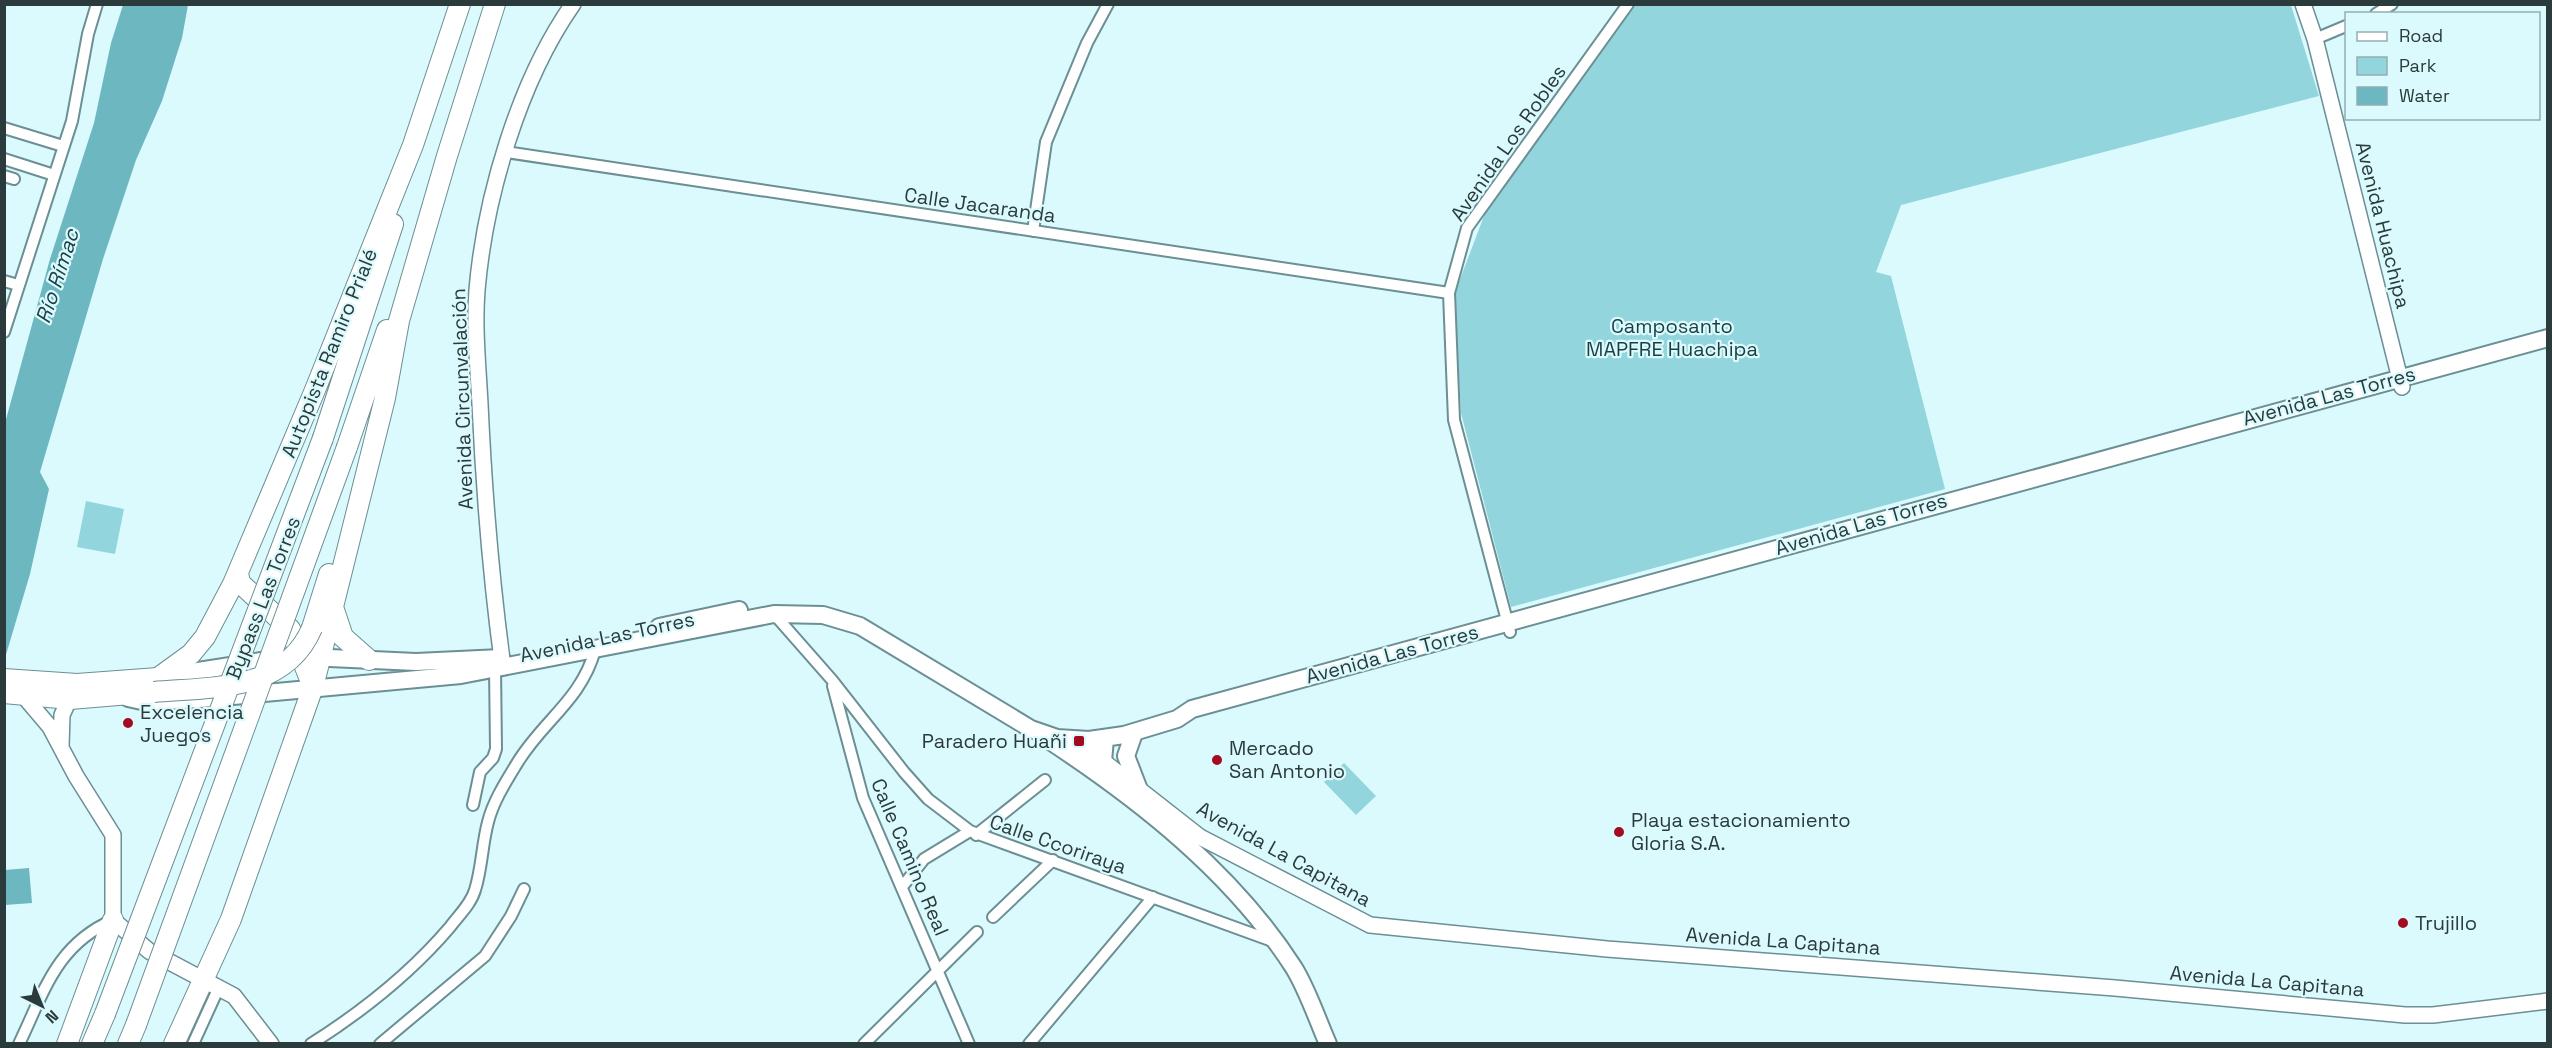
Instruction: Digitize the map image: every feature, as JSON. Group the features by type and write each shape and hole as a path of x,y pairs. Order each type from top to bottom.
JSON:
{"highway":[{"name":"Autopista Ramiro Prialé","path":"156,685 205,638 218,618 315,390 413,146 460,4"},
{"path":"122,696 156,685 230,686 261,678 295,655 312,628 447,156 495,4"},
{"name":"Bypass Las Torres","path":"92,1044 323,438 398,209 413,146"},
{"name":"Bypass Las Torres","path":"132,1034 347,447 447,156"},
{"path":"174,1044 212,982 231,919 313,687 385,398 399,321"},
{"path":"238,573 242,586 286,624 313,687"},
{"path":"334,608 343,637 369,660"},
{"name":"Avenida Las Torres","path":"74,691 156,685"},
{"name":"Avenida Las Torres","path":"13,688 122,696"},
{"path":"67,1044 113,920"}],"main road":[{"name":"Avenida Las Torres","path":"156,685 300,656 500,664 595,650 774,614 823,615 860,626 1031,729 1067,739 1106,739 1134,733 1177,719 1195,719 1509,628 2401,381 2547,338"},
{"name":"Avenida Las Torres","path":"2401,381 2547,349"},
{"name":"Avenida Las Torres","path":"122,696 146,702 164,702 461,675 682,621 743,609 771,604 820,605 856,615 882,626 1067,739"},
{"path":"1031,729 1109,782 1174,833 1231,890 1276,942 1295,971 1328,1044"},
{"path":"1134,733 1126,756 1138,787"},
{"path":"1106,739 1103,761 1109,782"}],"street":[{"path":"4,332 72,121 88,34 97,4"},
{"name":"Avenida Circunvalación","path":"500,664 484,493 476,304 487,227 506,152 535,68 573,4"},
{"path":"1033,231 1046,142 1087,43 1108,4"},
{"name":"Avenida Los Robles","path":"1509,628 1454,420 1449,293 1467,228 1628,4"},
{"name":"Avenida Huachipa","path":"2303,4 2315,39 2401,381"},
{"path":"2379,12 2392,4"},
{"path":"2315,39 2345,26"},
{"path":"4,128 63,146"},
{"name":"Calle Jacaranda","path":"506,152 1449,293"},
{"path":"4,159 54,175"},
{"path":"4,281 18,285"},
{"name":"Calle Ccoriraya","path":"774,614 832,680 920,790 973,833 1276,942"},
{"path":"311,1044 383,993 418,963 468,904 475,890 488,820 497,798 517,763 577,692 590,670 595,650"},
{"path":"473,805 480,772 493,758 496,749 500,664"},
{"name":"Calle Camino Real","path":"832,680 863,798 969,1044"},
{"path":"13,688 37,710 61,746 76,776 113,835 113,920 149,951 212,982 234,996 271,1044"},
{"path":"61,746 62,716 74,691"},
{"name":"Avenida La Capitana","path":"1067,739 1103,761 1200,837 1370,925 1617,950 2103,987 2405,1015 2433,1015 2547,1001"},
{"path":"902,887 924,859 973,833 1045,780"},
{"path":"993,916 1053,860"},
{"path":"380,1044 485,956 511,916 524,889"},
{"path":"1029,1044 1153,897"},
{"path":"19,1044 54,969 66,952 87,933 113,920"},
{"path":"864,1044 977,932"},
{"path":"194,1044 212,982"}],"green space":[{"name":"Camposanto MAPFRE Huachipa","path":"1633,5 2291,5 2319,96 1901,205 1876,272 1891,276 1945,489 1511,607 1461,413 1454,295 1487,208"},
{"path":"86,501 124,509 115,554 77,547"},
{"path":"1344,763 1376,796 1356,815 1324,782"}],"water":[{"name":"Río Rímac","path":"123,5 188,5 182,38 162,101 136,160 103,259 40,472 49,489 30,574 5,658 5,423 50,259 94,123 111,43"},
{"path":"29,868 32,903 5,905 5,870"}],"place":[{"name":"Excelencia Juegos","path":"128,723"},
{"name":"Paradero Huañi","path":"1079,741"},
{"name":"Mercado San Antonio","path":"1217,760"},
{"name":"Playa estacionamiento Gloria S.A.","path":"1619,832"},
{"name":"Trujillo","path":"2403,923"}]}
